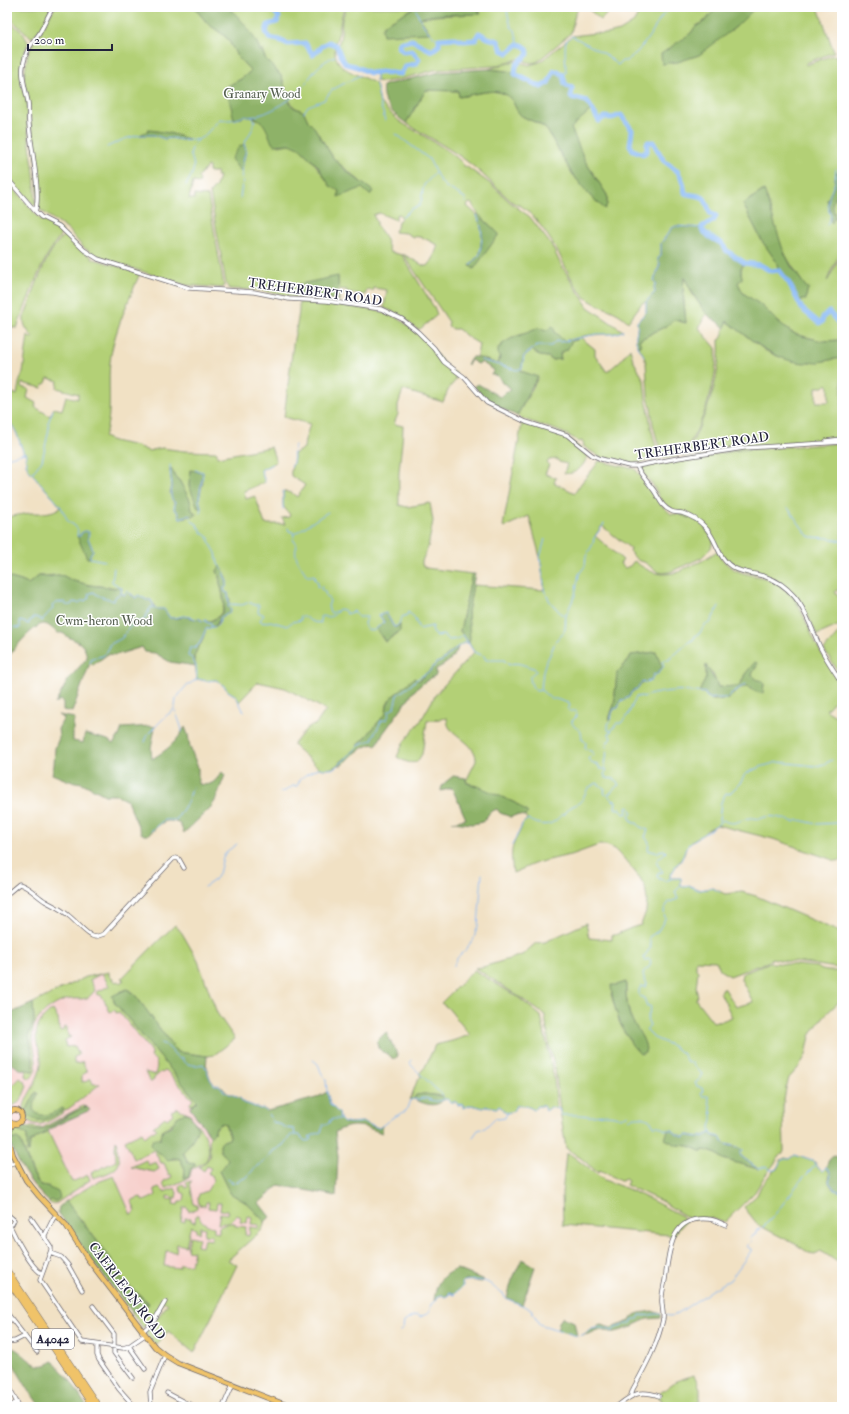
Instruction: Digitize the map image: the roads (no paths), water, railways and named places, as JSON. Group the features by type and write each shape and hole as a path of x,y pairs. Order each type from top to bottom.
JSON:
{"highway":[{"name":"A4042","path":"7,1270 99,1407"},
{"name":"A4042","path":"7,1279 93,1407"}],"main road":[{"name":"CAERLEON ROAD","path":"13,1124 8,1119 9,1111 18,1111 22,1117 19,1123 13,1124 8,1132 8,1137 16,1162 32,1188 66,1225 83,1254 155,1347 178,1363 291,1407"}],"street":[{"path":"35,211 37,203 36,180 28,123 28,101 23,85 23,67 27,51 31,43 38,34 53,7"},
{"name":"TREHERBERT ROAD","path":"7,178 35,211 59,226 84,250 98,259 181,286 201,289 254,292 289,299 328,301 388,312 402,319 431,344 444,362 464,377 483,400 492,406 526,422 567,435 592,455 601,459 629,466 637,466 744,448 842,440"},
{"path":"637,466 638,471 654,489 664,507 673,512 696,518 706,527 713,536 721,556 729,565 744,572 766,577 781,585 794,596 804,612 822,651 842,683"},
{"path":"7,894 19,884 23,885 37,896 63,911 76,921 89,935 95,937 104,934 174,859 179,859 184,868"},
{"path":"7,1165 16,1162"},
{"path":"7,1214 14,1220 14,1222 8,1226 31,1262 41,1273"},
{"path":"45,1238 56,1215"},
{"path":"31,1218 51,1247 50,1254 41,1273 40,1280 82,1342 123,1348 129,1346 144,1334 154,1321 165,1302"},
{"path":"631,1395 651,1354 660,1330 663,1316 662,1291 669,1252 673,1239 689,1222 707,1218 726,1225"},
{"path":"50,1254 61,1257 68,1265 82,1290"},
{"path":"93,1306 114,1334 114,1353 133,1378"},
{"path":"7,1313 37,1352"},
{"path":"7,1342 14,1341 25,1336"},
{"path":"97,1345 97,1355 100,1360 119,1389 134,1406"},
{"path":"129,1346 145,1369"},
{"path":"151,1407 150,1392 165,1355"},
{"path":"7,1382 19,1407"},
{"path":"223,1407 233,1384"},
{"path":"173,1396 175,1392"},
{"path":"167,1393 197,1407"},
{"path":"616,1407 631,1395 648,1393 659,1396"},
{"path":"9,1407 17,1402"}],"waterway":[{"path":"270,7 279,17 277,22 268,25 266,32 269,38 288,44 305,43 313,55 322,46 329,42 337,46 341,57 346,64 355,66 370,73 382,72 401,74 405,66 416,64 419,59 412,51 404,52 399,47 399,43 412,40 432,51 439,45 439,39 454,38 464,41 475,40 479,33 498,41 502,50 508,53 518,44 524,46 528,54 521,60"},
{"path":"506,7 511,27 515,30 518,44"},
{"path":"563,75 566,72 565,44 566,41 572,36 605,54 618,65 622,61 626,61 637,52 662,16 671,7"},
{"path":"416,10 422,23 428,31 439,39"},
{"path":"107,147 124,139 140,135 154,135 165,139 198,140 205,135 220,119 233,120 245,115 248,117 255,116 283,104 300,90 323,63 335,56"},
{"path":"519,62 516,66 515,74 541,87 548,83 554,71 558,71 563,75 565,84 572,88 571,97 587,101 599,121 605,117 612,118 621,115 632,130 630,145 633,150 643,154 647,151 648,142 653,142 664,161 678,172 683,182 685,193 701,197 705,200 710,213 716,216 714,220 702,227 702,230 710,237 721,243 727,251 745,263 760,265 771,271 779,270 789,283 802,309 819,323 822,322 823,317 829,312 842,327"},
{"path":"376,73 376,81"},
{"path":"304,112 308,106 324,100 332,90 360,75"},
{"path":"376,84 385,121"},
{"path":"240,198 243,182 242,170 246,150 244,144 253,128 255,121 252,117"},
{"path":"396,134 429,159 440,181 446,187 465,198 466,202"},
{"path":"186,185 191,177 194,167 190,154 194,143 198,140"},
{"path":"827,225 831,216 828,208 828,200 835,183 836,169"},
{"path":"402,217 411,209 419,206 424,185 435,173"},
{"path":"470,265 480,254 482,236 477,215"},
{"path":"644,356 636,341 637,322 646,312 646,302 655,292 654,287 656,284 654,281 660,264 658,258 661,256 661,243 672,228 676,226 702,228"},
{"path":"481,360 517,370 522,368 524,356 537,346 551,346 556,341 560,342 597,334 614,334 623,331"},
{"path":"33,472 42,461 49,429 48,423 53,410"},
{"path":"7,420 13,427 24,453 27,455 25,458 29,470 61,507 68,521 78,530 77,536 80,536 81,533 85,531 89,532 88,538 93,550 90,558 105,561"},
{"path":"291,467 295,445"},
{"path":"7,458 24,453"},
{"path":"265,482 261,470 272,464"},
{"path":"170,465 172,485 171,496 175,503 174,509 178,512 180,518 189,515 193,522 201,529 201,532 209,538 209,541 216,553 218,564 224,571 227,581 227,586 224,588 225,592 228,593 229,604"},
{"path":"195,470 203,472 199,499 201,508 200,513"},
{"path":"283,491 283,509"},
{"path":"788,508 808,536 842,541"},
{"path":"294,534 328,512"},
{"path":"541,690 543,671 546,661 556,640 562,635 565,629 566,615 575,595 579,574 585,566 586,556 593,544 594,538 604,524"},
{"path":"288,528 289,531 293,532 294,537"},
{"path":"293,539 297,546 296,554 300,565 307,576 314,575 316,577 314,579 318,582 317,587 322,586 321,589 325,592 326,597 330,601 328,606 330,613 337,611"},
{"path":"545,539 540,557 544,590 552,604 561,614 566,615"},
{"path":"114,568 112,582 122,588 121,593 124,595 127,591 136,598 138,595 147,600 151,600 155,609 164,609 170,618 183,616 200,619 202,621 206,620 206,622 211,624 212,627 215,627 218,625 221,617 229,613 231,610 228,606 229,604 242,605 250,602 254,605 259,605 258,612 264,615 260,620 263,623 270,621 287,626 292,622 301,620 300,617 304,616 312,622 321,623 320,617 332,616 339,609 344,610 347,614 354,611 358,617 367,617 364,625 373,631 384,622 379,615 386,613 394,627 397,626 402,617 407,615 408,612 414,617 419,629 433,626 432,630 435,636 443,635 449,640 457,639 463,635 474,652 484,656 486,660 504,660 509,665 518,663 534,668 536,671 530,676 533,688 536,691 541,690 551,699 568,703 570,705 568,710 576,711 577,716 572,723 580,730 582,739 586,743 585,748 594,753 588,759 599,766 600,769 607,770 604,774 606,778 615,779 619,785 615,787 608,795 612,800 616,801 615,808 620,808 624,814 628,813 627,807 629,806 632,812 629,816 633,823 637,823 640,827 648,830 645,837 649,842 648,850 658,853 659,851 664,850 666,852 657,860 657,864 663,872 658,873 658,878 665,881 673,878 681,878 681,885 675,892 678,899 669,902 664,910 665,919 658,931 649,937 651,947 643,958 644,960 650,959 651,963 643,974 647,984 645,987 641,986 639,990 639,996 644,998 647,1006 650,1006 651,1008 647,1019 650,1025 646,1030 654,1038 673,1046 683,1054 687,1062 692,1063 702,1074 699,1080 695,1083 697,1086 702,1088 703,1091 701,1093 703,1096 708,1096 712,1115 710,1127 712,1135 720,1137 725,1144 738,1147 743,1150 740,1153 741,1156 758,1169 767,1166 770,1170 775,1170 782,1160 790,1159 795,1155 814,1162 822,1171 826,1167 831,1175 829,1182 835,1190 842,1192"},
{"path":"7,634 10,630 13,630 14,627 20,628 20,621 29,624 29,621 32,620 33,617 39,618 41,621 53,609 52,606 56,603 64,602 66,605 71,605 73,602 78,603 84,600 85,601 89,597 88,594 94,592 113,601 116,596 120,594"},
{"path":"611,731 608,730 608,724 611,720 614,709 618,708 621,700 624,701 630,696 630,694 635,689 636,690 641,683 651,681 654,674 659,673 657,671 660,671 664,666 662,662 669,660 693,640 705,625 710,623 719,606"},
{"path":"90,663 92,658 103,656 108,650 109,645 122,638 128,628 139,621 143,621 151,607 154,608"},
{"path":"145,742 148,734 173,711 176,699 185,687 197,679 196,666 192,658 188,656 190,648 195,648 200,643 206,629 212,627"},
{"path":"280,792 293,786 297,786 303,777 319,768 332,769 340,764 362,743 372,740 381,721 387,719 389,715 388,712 394,708 397,695 430,671 436,663 442,661 456,648 464,643 468,643"},
{"path":"198,679 206,681 216,680 236,696 244,712"},
{"path":"605,769 607,751 606,745 611,738 609,734 617,723 621,723 628,715 636,697 666,692 685,691 705,693 706,696 711,699 727,698 746,684"},
{"path":"175,708 182,732"},
{"path":"719,821 721,802 726,793 729,794 741,782 745,774 760,767 778,762 816,766 832,760"},
{"path":"512,845 522,824 528,819 541,824 549,824 553,822 561,815 565,814 571,807 581,802 588,788 597,783 605,789 604,792 606,795"},
{"path":"151,831 164,820 176,820 188,801 190,792 193,788"},
{"path":"670,878 676,865 681,861 685,849 689,844 723,820 735,823 749,818 760,819 764,817 772,817 794,822 799,820 817,824 836,823 842,825"},
{"path":"204,887 212,882 219,874 223,857 226,852 237,844"},
{"path":"454,966 457,959 467,949 475,936 478,926 482,874"},
{"path":"682,886 690,886 699,890 713,888 720,892"},
{"path":"161,1043 167,1046 180,1059 183,1058 183,1061 188,1064 203,1064 215,1085 219,1085 225,1092 241,1099 243,1103 261,1109 262,1108 269,1114 272,1122 278,1123 286,1128 294,1129 295,1135 299,1135 305,1141 311,1140 312,1138 309,1137 321,1132 324,1124 326,1125 333,1119 340,1119 344,1123 365,1122 379,1128 392,1118 406,1111 410,1100 418,1100 423,1098 434,1101 447,1099 450,1102 456,1102 458,1105 463,1104 463,1108 472,1105 483,1108 487,1106 496,1108 499,1106 504,1112 507,1113 513,1111 516,1106 528,1107 534,1110 537,1106 543,1106 546,1111 551,1107 559,1109 561,1115 607,1115 621,1118 628,1114 629,1119 643,1117 650,1120 654,1126 659,1126 665,1130 673,1130 674,1133 684,1137 686,1135 699,1137 702,1135 703,1137 710,1133"},
{"path":"313,1060 318,1064 326,1080 330,1104 339,1113 340,1119"},
{"path":"412,1060 410,1063 412,1066 443,1096 443,1099"},
{"path":"473,1137 478,1130 485,1128 495,1118 505,1118 507,1113"},
{"path":"228,1179 233,1183 247,1177 254,1169 266,1160 273,1151 283,1145 291,1135 295,1135"},
{"path":"751,1242 750,1237 755,1235 757,1230 761,1229 773,1217 801,1180 815,1166"},
{"path":"665,1315 675,1315 708,1292 730,1280 751,1251 751,1249 746,1246 748,1244"},
{"path":"400,1331 403,1329 404,1322 413,1316 417,1315 420,1317 429,1313 431,1304 437,1300 437,1297 442,1295 445,1297 449,1295 449,1293 454,1295 463,1286 462,1282 478,1281 487,1282 503,1293 505,1298 531,1309 539,1324 577,1336"},
{"path":"580,1336 595,1328 613,1331 615,1328 626,1324 631,1324 633,1319 638,1319 640,1315 645,1316 661,1314"}],"park label":[{"name":"Granary Wood","path":"262,94"},
{"name":"Cwm-heron Wood","path":"104,621"}]}
